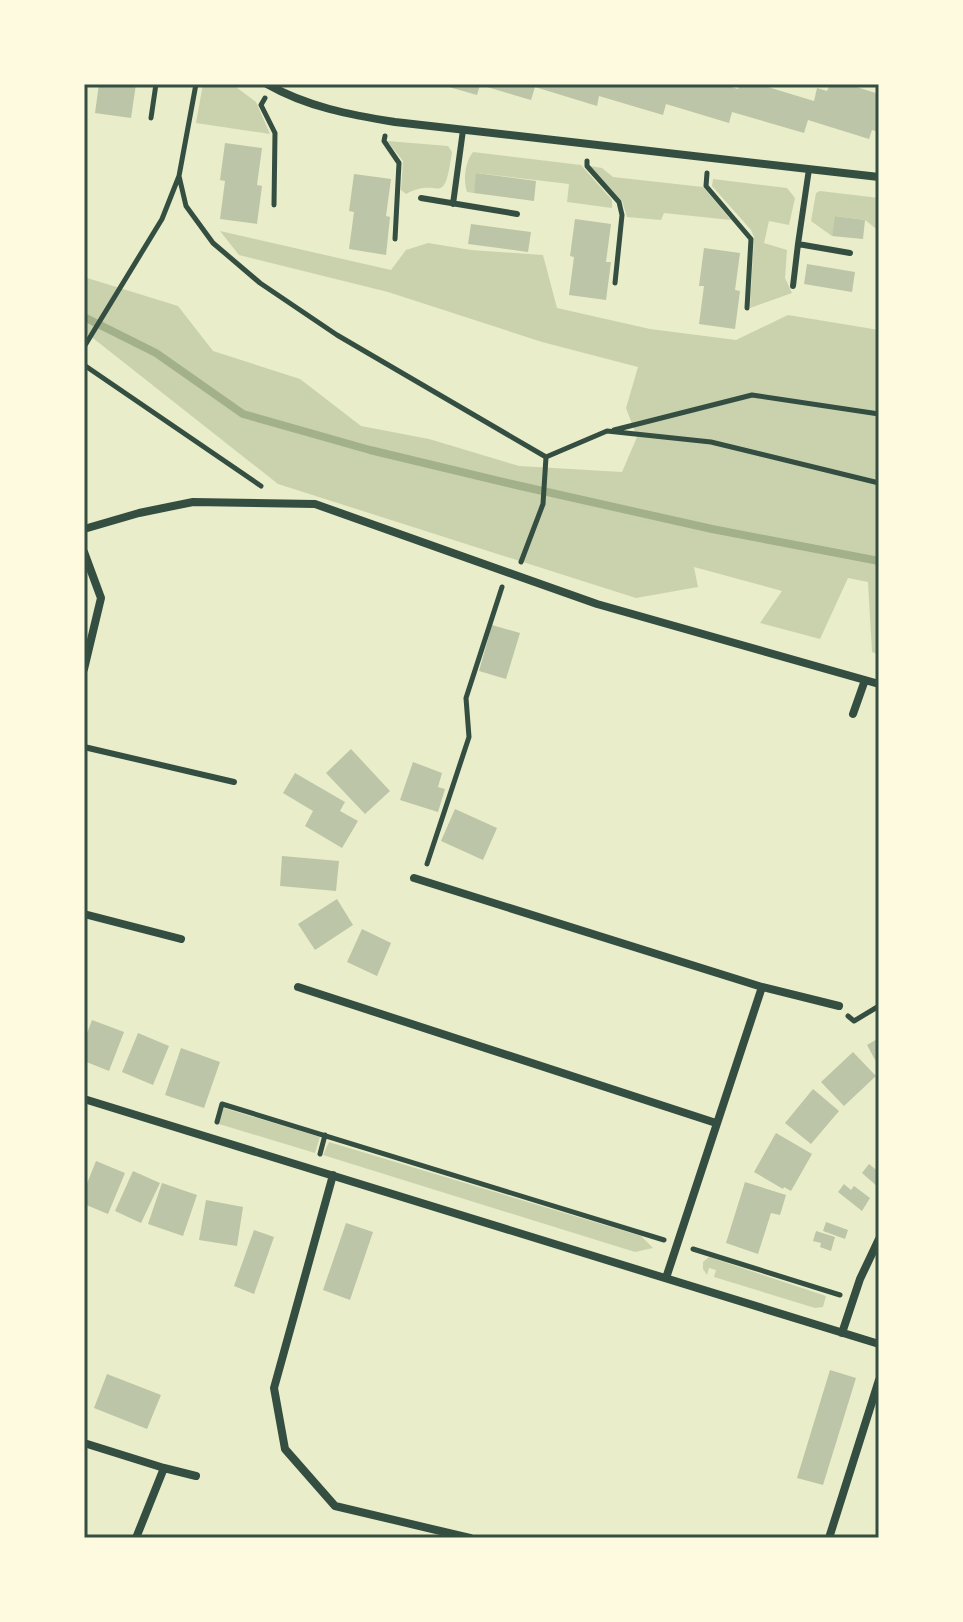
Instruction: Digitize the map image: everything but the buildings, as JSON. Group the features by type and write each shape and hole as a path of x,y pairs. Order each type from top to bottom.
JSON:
{"street":[{"path":"269,85 294,98 337,112 386,121 879,177"},
{"path":"84,529 193,502 315,504 597,604 879,684"},
{"path":"84,552 101,598 84,669"},
{"path":"853,714 865,680"},
{"path":"418,879 762,987 839,1006"},
{"path":"84,914 181,939"},
{"path":"298,987 716,1123"},
{"path":"666,1278 762,987"},
{"path":"84,1099 879,1344"},
{"path":"333,1175 274,1388 285,1449 335,1506 470,1538"},
{"path":"842,1333 879,1239"},
{"path":"829,1538 879,1380"},
{"path":"84,1443 196,1476"},
{"path":"136,1538 164,1468"}],"lane":[{"path":"453,204 463,130"},
{"path":"793,286 809,169"},
{"path":"421,198 517,214"},
{"path":"798,244 850,253"},
{"path":"84,747 234,782"}],"path":[{"path":"151,118 156,84"},
{"path":"84,347 162,219 179,176 196,84"},
{"path":"269,85 261,105 275,133 274,205"},
{"path":"386,121 384,141 399,163 395,239"},
{"path":"588,143 587,166 619,202 622,215 615,283"},
{"path":"708,158 706,186 751,239 747,308"},
{"path":"179,176 186,206 213,243 260,283 337,335 546,457"},
{"path":"84,365 286,504"},
{"path":"546,457 607,431 752,395 879,414"},
{"path":"607,431 711,442 879,483"},
{"path":"418,879 469,737 466,698 512,573 543,504 546,457"},
{"path":"839,1006 854,1021 879,1006"},
{"path":"222,1104 853,1299"}],"green space":[{"path":"203,84 232,84 256,102 270,134 196,123"},
{"path":"387,141 448,146 452,152 443,187 418,189 406,194 401,190 403,161"},
{"path":"473,152 581,165 612,200 612,208 567,202 569,184 477,173 474,193 467,192 466,171"},
{"path":"590,166 602,168 613,177 703,187 731,220 664,213 661,220 627,217 622,201"},
{"path":"713,179 787,188 795,198 789,225 769,221 764,243 787,250 785,278 792,293 750,308 754,237 712,186"},
{"path":"816,193 879,198 879,231 865,220 836,216 832,236 811,221"},
{"path":"220,231 391,270 406,250 428,243 471,250 543,255 557,308 650,329 736,340 788,315 879,330 879,655 872,652 868,582 848,578 820,639 760,623 782,591 694,567 698,587 636,598 278,484 84,331 84,277 178,306 213,351 300,379 361,426 429,439 519,466 622,472 637,437 626,408 638,367 542,342 388,292 239,255"},
{"path":"224,1108 320,1137 315,1153 219,1124"},
{"path":"329,1142 641,1236 653,1248 635,1252 323,1155"},
{"path":"709,1257 826,1296 823,1307 815,1308 714,1277 716,1270 709,1268 707,1275 703,1262"}],"waterway":[{"path":"84,317 156,353 243,414 370,450 516,485 712,529 879,561"}]}
